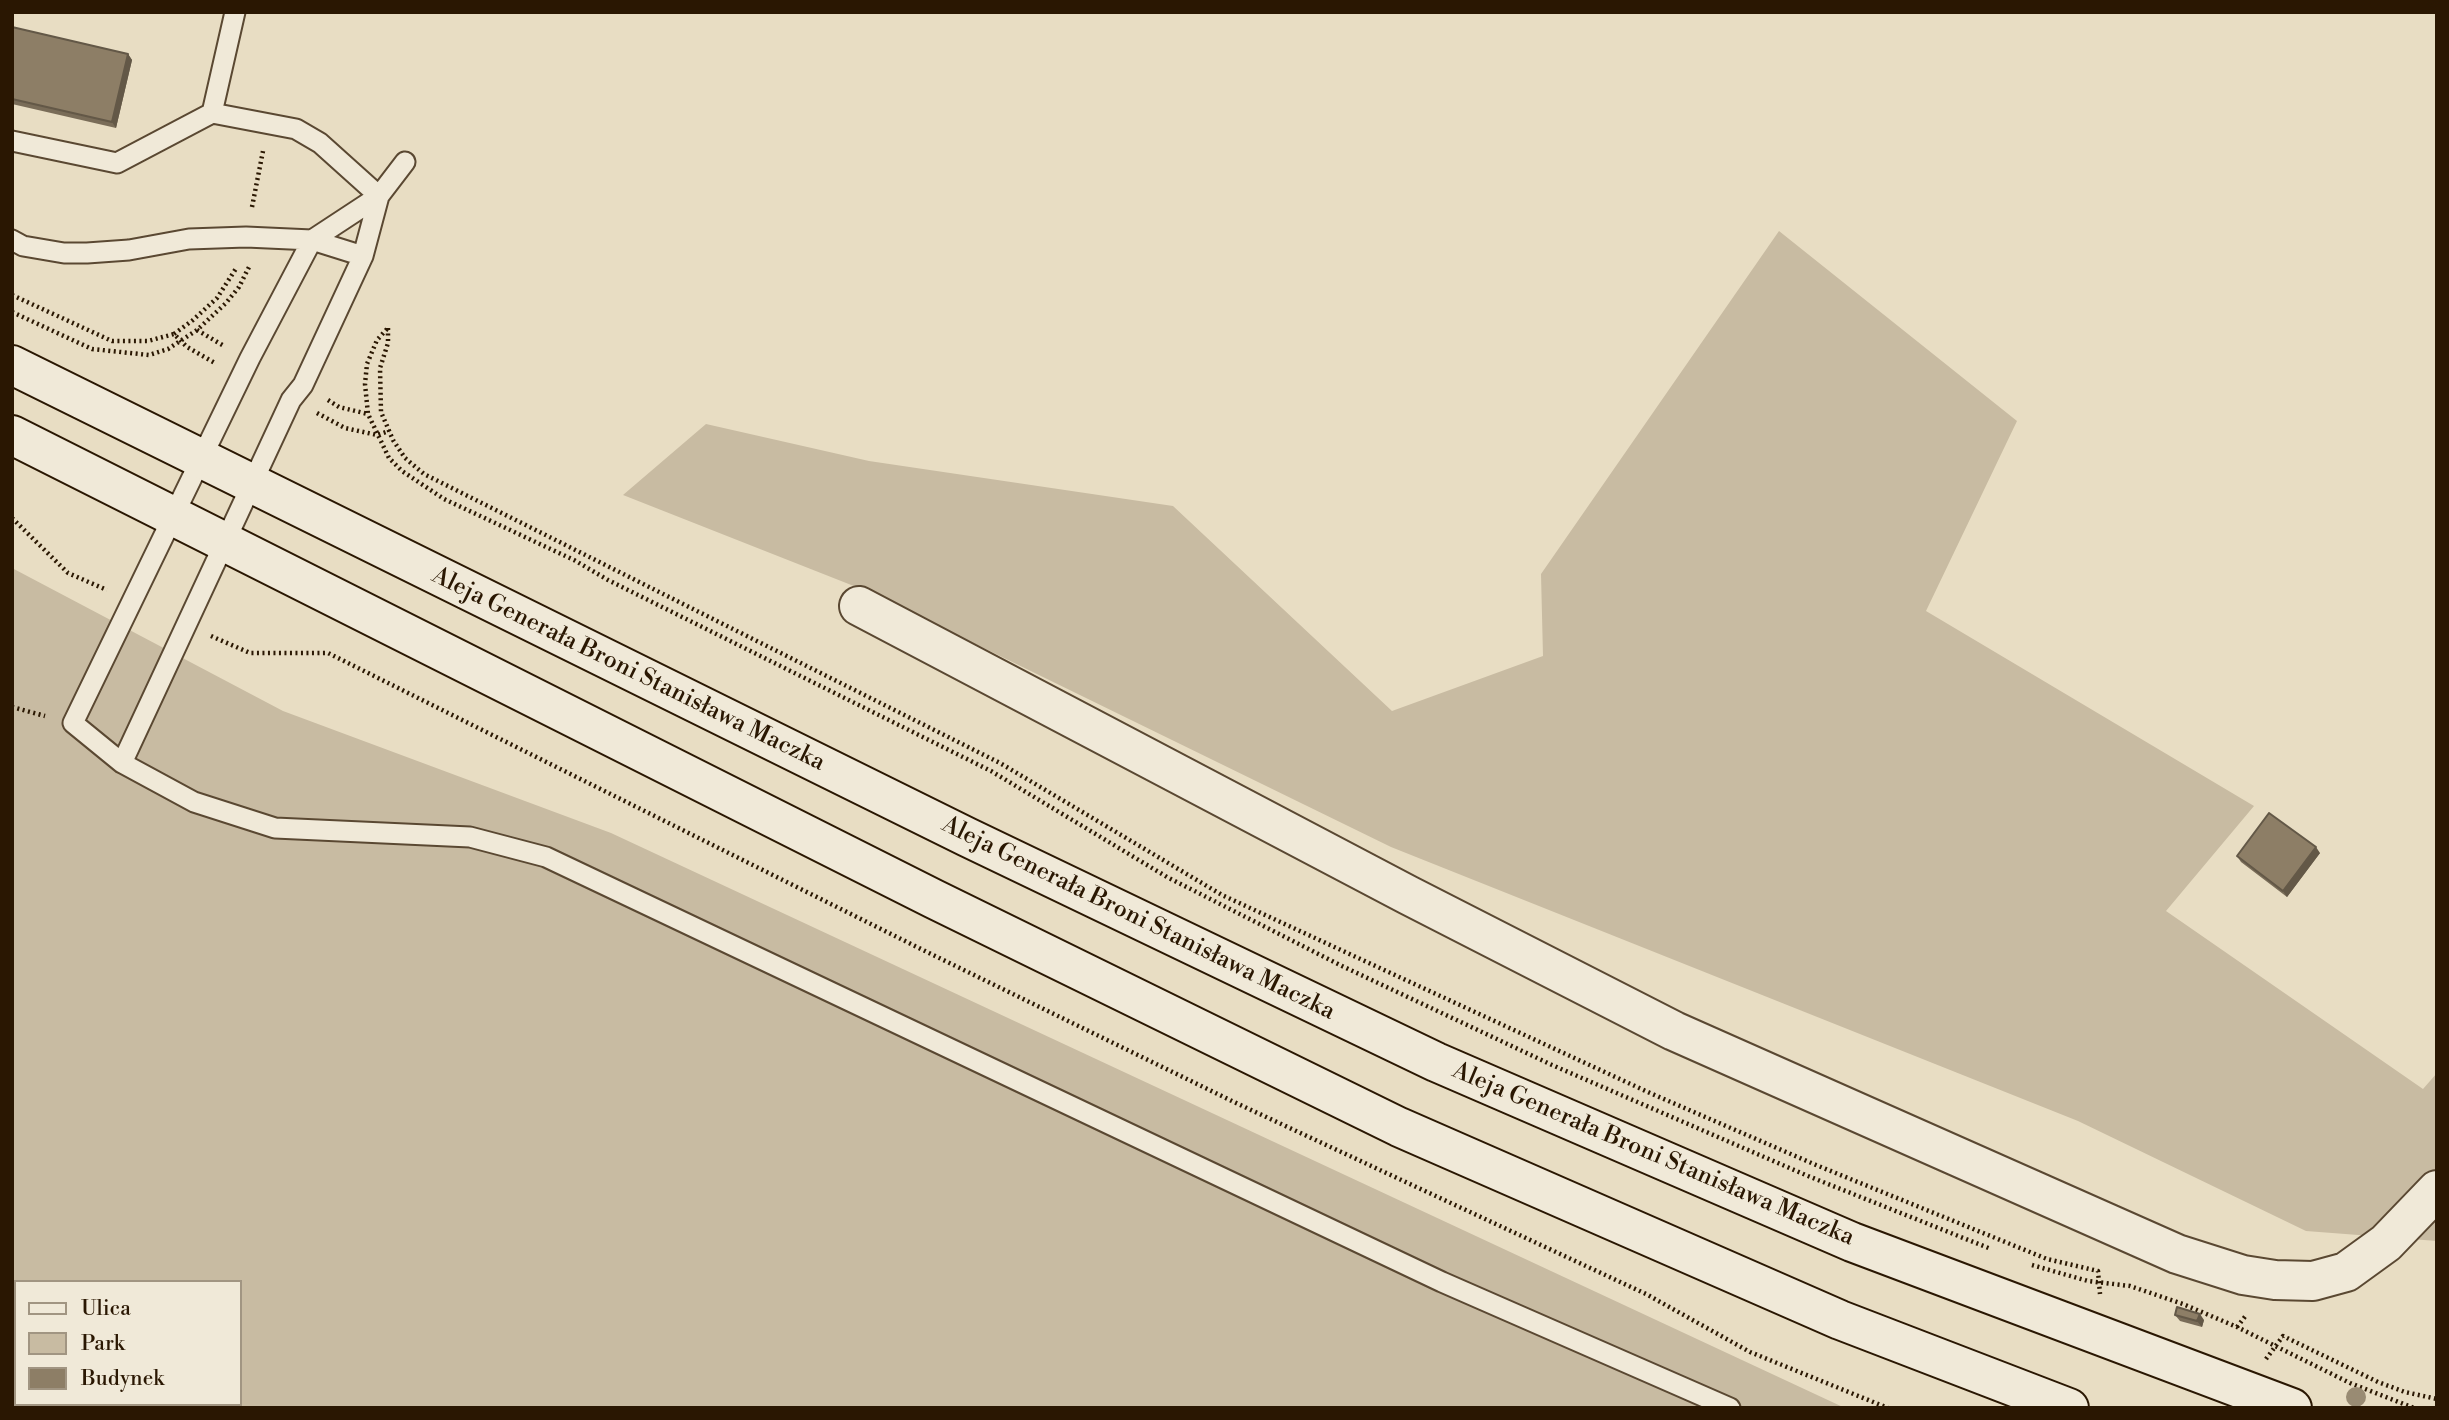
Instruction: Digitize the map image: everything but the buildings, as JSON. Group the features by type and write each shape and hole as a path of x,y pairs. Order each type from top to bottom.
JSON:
{"main road":[{"name":"Aleja Generała Broni Stanisława Maczka","path":"12,365 967,837 1436,1062 1852,1242 2292,1408"},
{"path":"12,435 934,899 1399,1126 1840,1320 2069,1408"},
{"path":"859,606 1408,895 1674,1031 2177,1254 2243,1275 2275,1280 2313,1281 2346,1272 2386,1243 2437,1190"}],"lane":[{"path":"212,113 235,12"},
{"path":"12,141 117,163 212,113 296,129 320,143 379,196"},
{"path":"405,162 379,196 312,240 250,358 73,723 122,763 194,802 275,828 470,837 546,857 1441,1282 1730,1408"},
{"path":"122,763 291,401 303,385 363,257 379,196"},
{"path":"12,240 23,246 76,253 129,250 189,239 244,244 312,240 363,257"}],"path":[{"path":"12,296 112,341 148,341 174,334 217,298 229,281 244,244 264,147"},
{"path":"12,312 92,349 149,355 169,349 181,341 226,303 249,267 244,244"},
{"path":"1996,1251 1808,1176 1552,1065 1342,967 1167,877 991,771 608,580 574,560 444,499 402,471 389,457 368,414 365,384 367,364 377,340 388,328 388,343 380,368 381,411 393,440 405,458 424,474 1000,763 1222,895 1650,1093 1816,1165 2048,1259 2098,1271 2101,1298"},
{"path":"174,334 181,341"},
{"path":"12,519 68,573 132,602"},
{"path":"186,625 250,653 328,653 1234,1102 1646,1294 1750,1352 1888,1408"},
{"path":"2022,1262 2088,1281 2130,1286 2183,1304 2378,1395 2414,1408"},
{"path":"2254,1354 2266,1359 2284,1336 2378,1382 2405,1392 2437,1399"}],"green space":[{"path":"1779,231 2017,421 1926,611 2254,806 2166,911 2423,1089 2437,1073 2437,1241 2306,1231 2078,1121 1391,847 869,592 623,495 706,424 869,461 1173,506 1392,711 1543,656 1541,574"},
{"path":"12,568 283,711 611,833 1845,1408 12,1408"}]}
